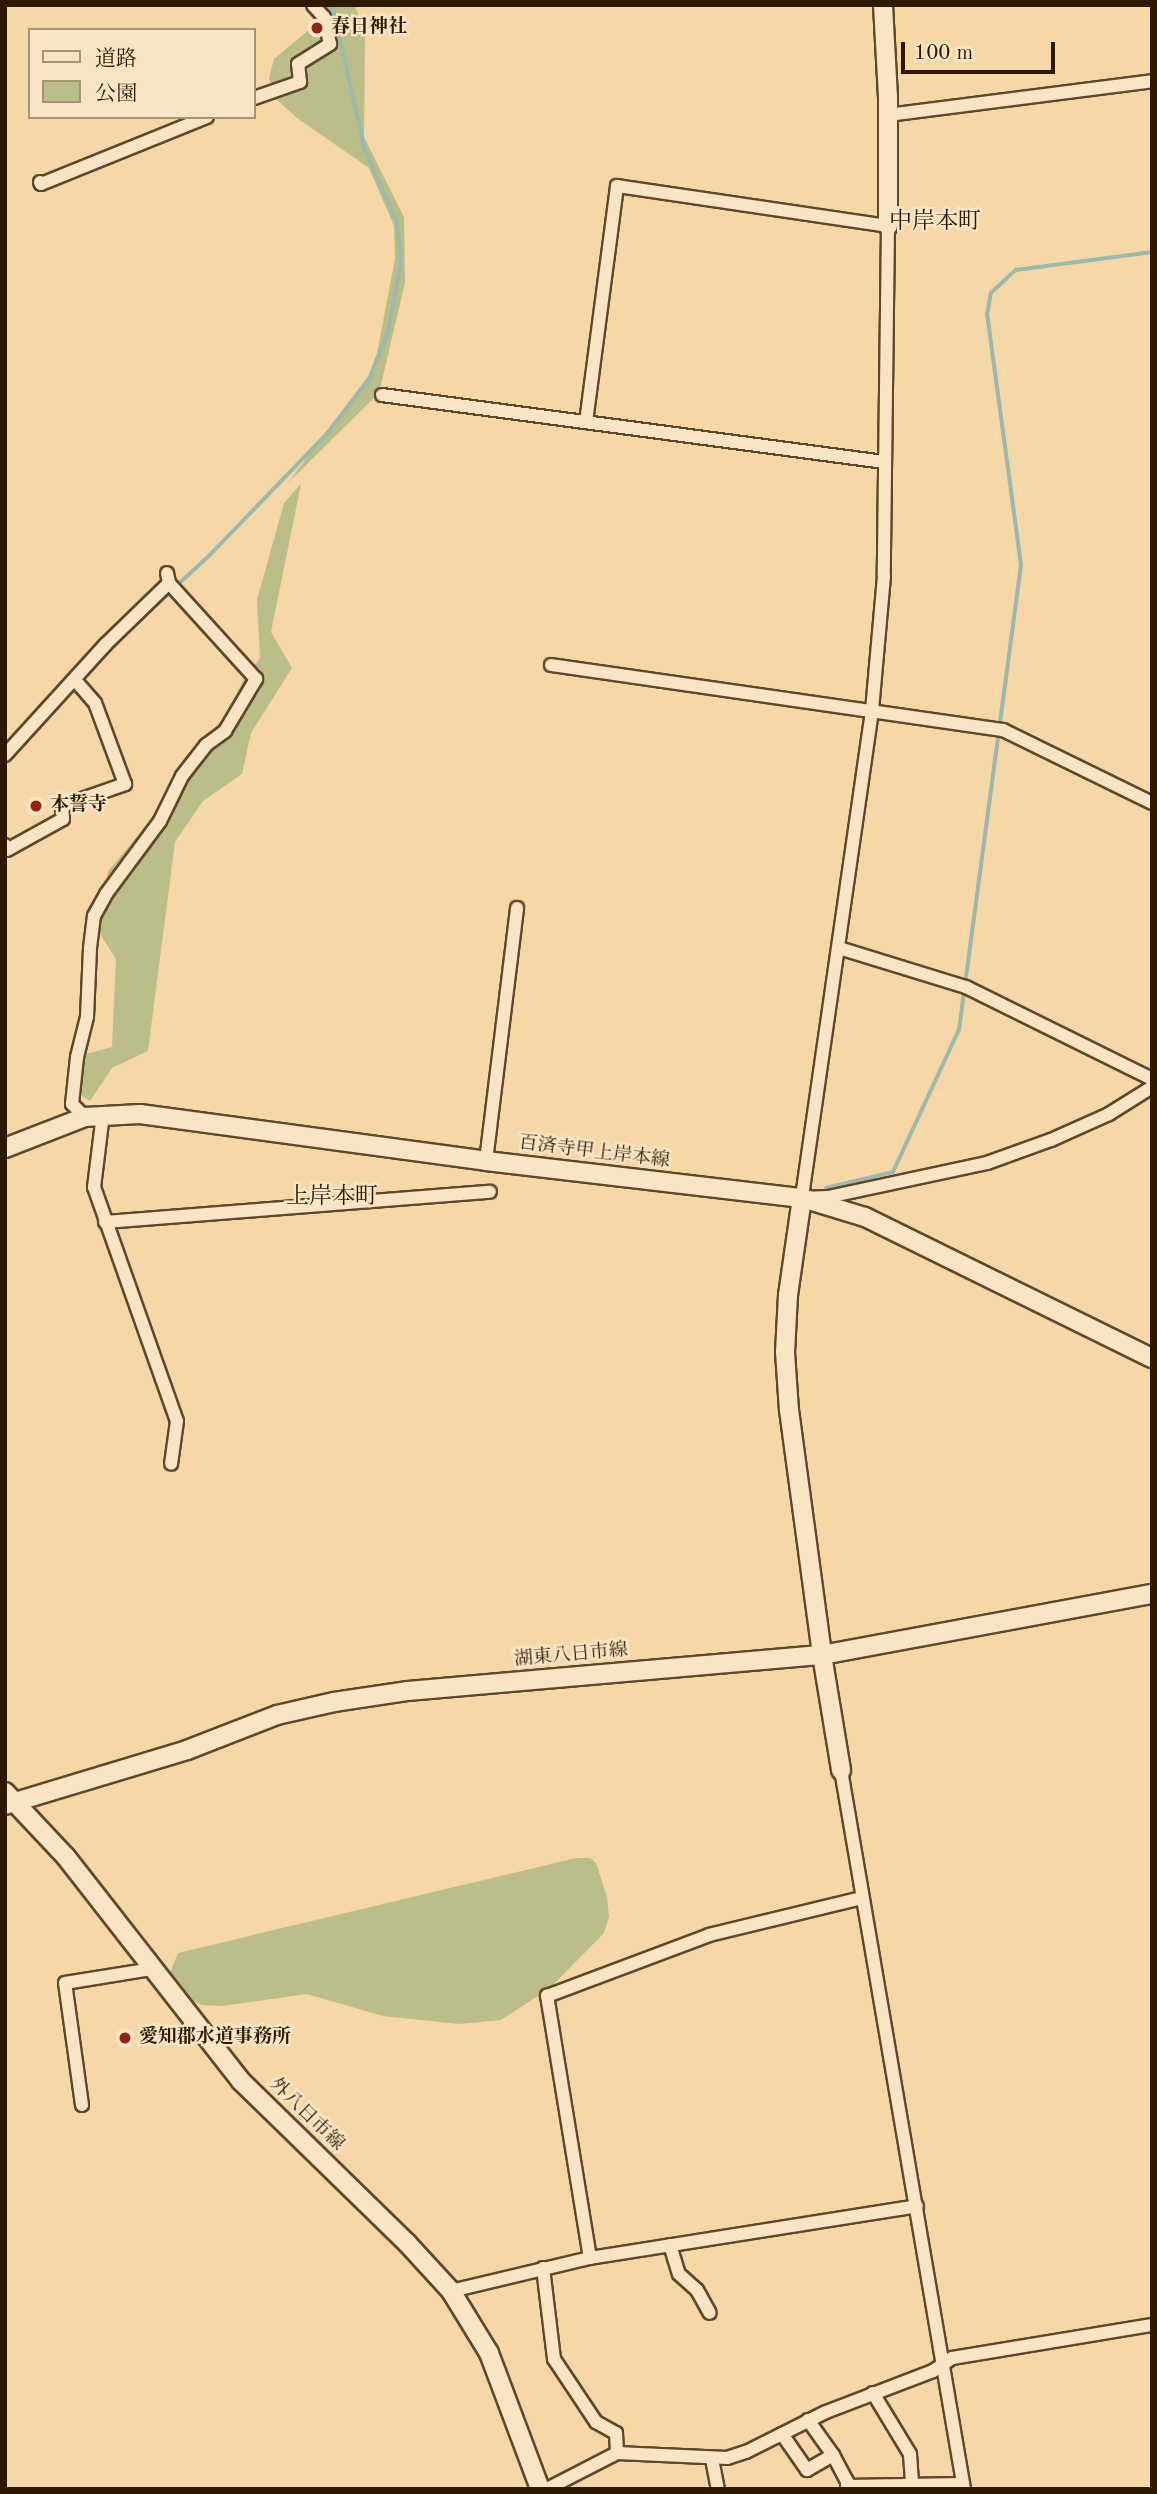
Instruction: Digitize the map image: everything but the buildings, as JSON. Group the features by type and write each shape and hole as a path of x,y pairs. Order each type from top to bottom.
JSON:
{"main road":[{"path":"883,5 888,115 888,226"},
{"name":"百済寺甲上岸本線","path":"5,1149 85,1117 140,1114 486,1161 802,1198 865,1217 1152,1358"},
{"path":"802,1198 788,1295 785,1352 789,1410 822,1655 841,1770"},
{"name":"湖東八日市線","path":"9,1799 187,1750 277,1716 334,1702 421,1689 822,1655 1152,1594"},
{"name":"外八日市線","path":"9,1799 66,1857 151,1969 242,2081 407,2243 452,2291 489,2353 540,2489"}],"street":[{"path":"259,96 300,82 298,64 330,44 324,17 313,5"},
{"path":"888,115 1152,81"},
{"path":"40,182 41,184 202,119"},
{"path":"586,422 617,186 888,226 884,576 872,711 802,1198 828,1197 987,1163 1051,1140 1109,1114 1152,1087"},
{"path":"382,395 884,462"},
{"path":"5,755 168,578 256,679 225,731 205,745 182,776 160,821 106,894 94,916 88,1017 77,1057 72,1104 85,1117"},
{"path":"551,666 1003,730 1152,803"},
{"path":"5,845 7,850 63,819 62,806 125,784 95,703 76,681"},
{"path":"486,1161 517,908"},
{"path":"839,948 966,987 1152,1079"},
{"path":"103,1114 94,1187 177,1421 171,1464"},
{"path":"105,1222 490,1192"},
{"path":"808,2420 832,2455 847,2487 964,2486 841,1770"},
{"path":"590,2258 547,1996 709,1935 862,1898"},
{"path":"82,2105 65,1983 151,1969"},
{"path":"452,2291 590,2258 917,2206"},
{"path":"670,2245 679,2274 697,2290 710,2313"},
{"path":"543,2268 554,2359 596,2422 616,2433 617,2453"},
{"path":"547,2489 617,2453 712,2459 746,2452 808,2420 952,2358 1152,2325"},
{"path":"873,2393 910,2454 912,2485"},
{"path":"782,2434 807,2470 832,2455"},
{"path":"712,2459 718,2489"}],"green space":[{"path":"308,5 355,5 365,36 364,137 404,217 405,283 379,393 288,483 368,376 377,353 395,259 394,226 369,168 297,118 275,98 269,78 274,59 311,28 314,11"},
{"path":"301,484 271,632 292,668 251,733 242,774 203,801 175,842 148,1051 112,1068 90,1101 82,1096 81,1064 86,1054 112,1047 116,959 98,931 108,871 162,807 185,759 224,718 243,681 260,658 257,600 284,503"},
{"path":"576,1858 590,1858 596,1863 607,1897 609,1917 604,1933 550,1988 501,2020 459,2024 383,2016 307,1994 222,2006 202,2005 183,1996 168,1978 178,1953"}],"waterway":[{"path":"129,630 209,556 325,436 370,379 388,332 401,263 397,222 365,151 332,5"},
{"path":"826,1188 893,1172 959,1030 1021,565 987,315 991,293 1016,270 1152,252"}],"place":[{"name":"春日神社","path":"317,28"},
{"name":"本誓寺","path":"36,806"},
{"name":"愛知郡水道事務所","path":"125,2038"}],"district":[{"name":"中岸本町","path":"935,222"},
{"name":"上岸本町","path":"332,1197"}]}
